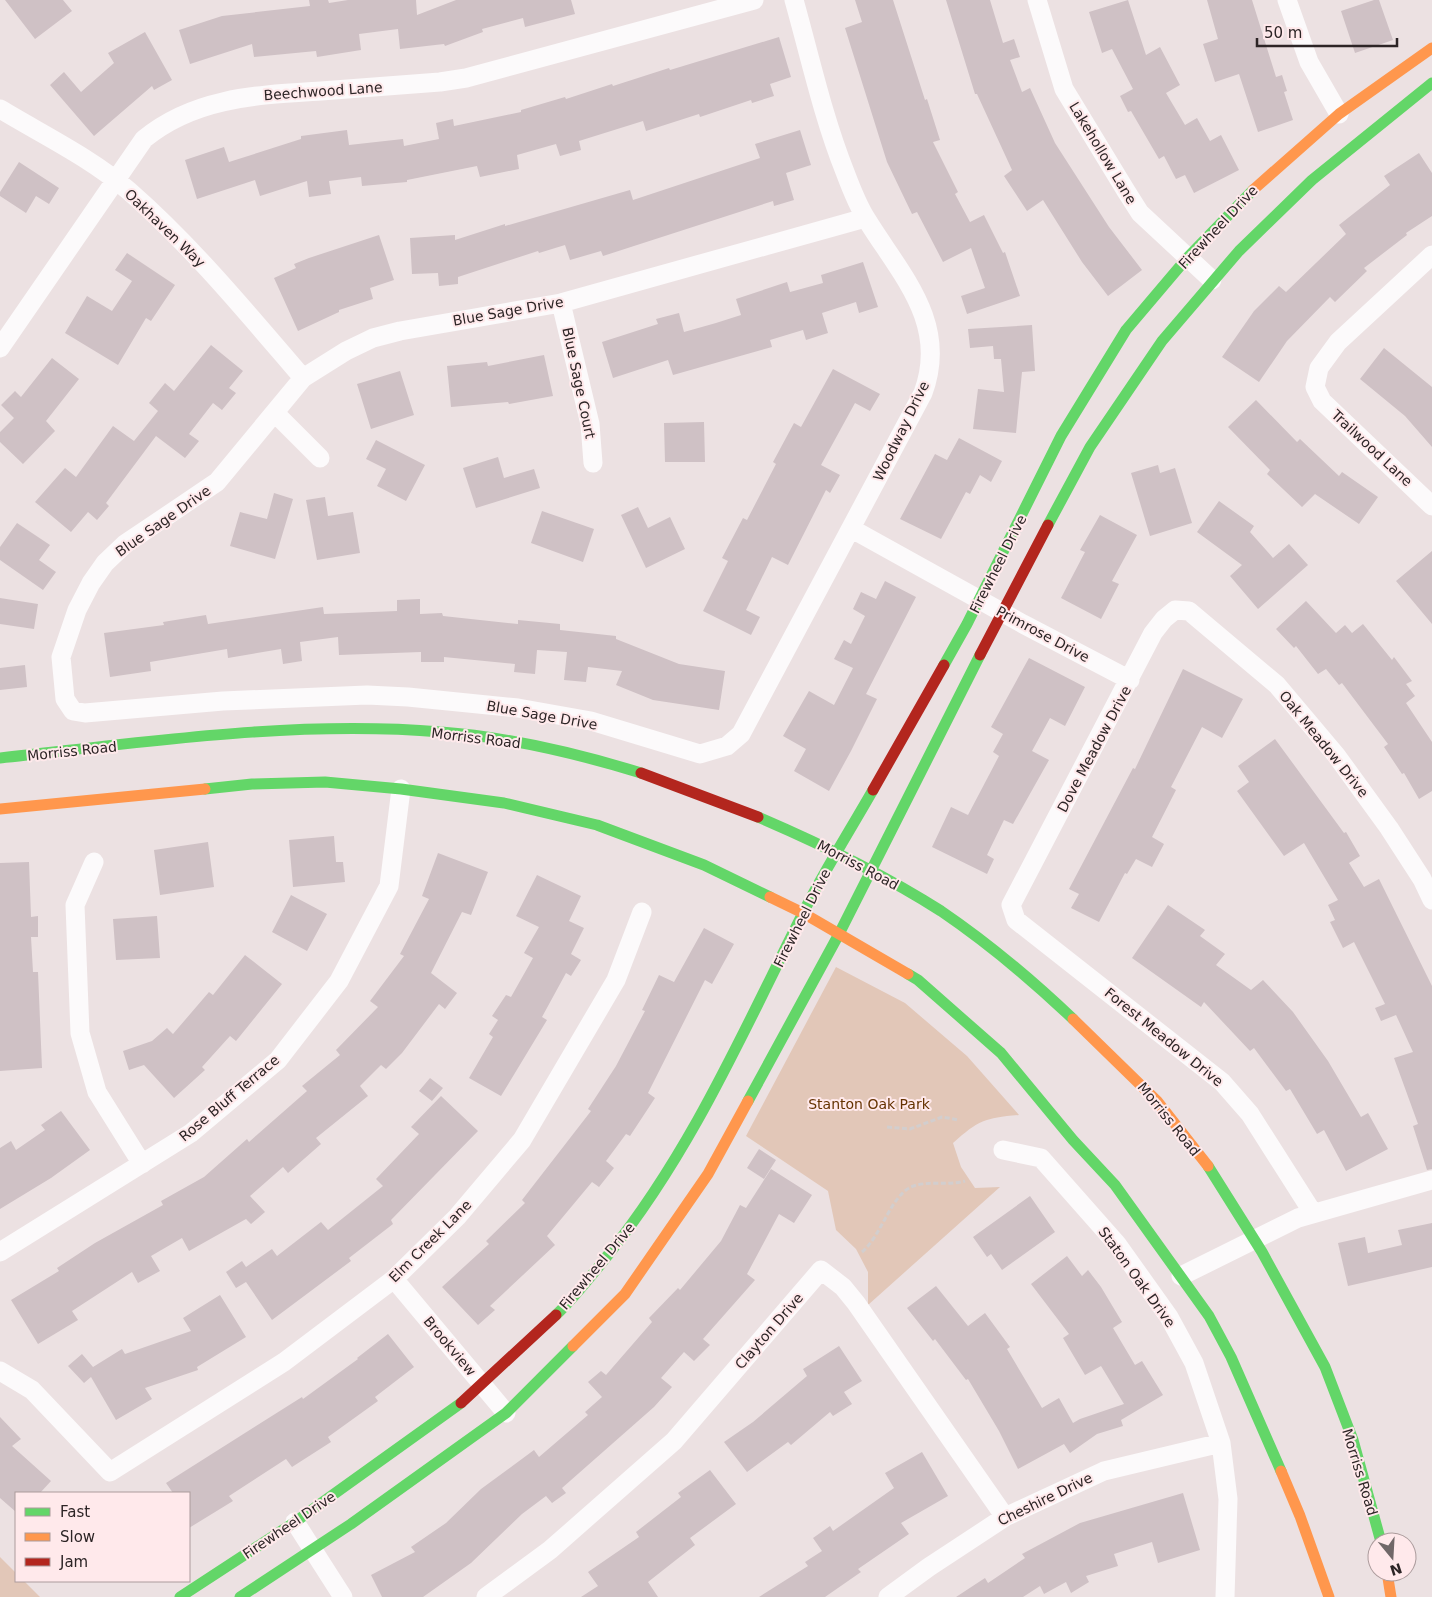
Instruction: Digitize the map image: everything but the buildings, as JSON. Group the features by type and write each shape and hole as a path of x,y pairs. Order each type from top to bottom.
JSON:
{"street":[{"name":"Beechwood Lane","path":"0,348 144,139 156,128 194,110 215,102 248,96 440,82 466,78 754,0"},
{"name":"Woodway Drive","path":"683,748 700,754 713,751 727,746 741,734 923,393 930,353 927,324 919,302 908,280 866,218 844,171 823,107 794,0"},
{"name":"Lakehollow Lane","path":"1037,0 1064,89 1140,213 1212,280"},
{"path":"1286,0 1309,62 1339,114"},
{"name":"Firewheel Drive","path":"180,1597 295,1522 396,1452 483,1385 573,1299 631,1227 691,1135 728,1068 803,913 979,600 1061,436 1126,330 1188,258 1263,179 1339,114 1432,48"},
{"name":"Firewheel Drive","path":"240,1597 358,1519 506,1413 625,1294 708,1174 839,934 869,871 882,851 1002,612 1090,447 1162,341 1212,280 1239,251 1312,180 1432,83"},
{"name":"Oakhaven Way","path":"0,110 98,167 129,191 213,275 303,378"},
{"name":"Blue Sage Drive","path":"683,748 573,718 518,708 408,697 367,696 252,700 85,713 73,711 65,699 61,657 77,610 91,583 105,563 125,544 217,482 303,378 346,351 373,338 400,331 561,302 866,218"},
{"name":"Trailwood Lane","path":"1432,255 1338,342 1319,368 1315,387 1322,401 1432,506"},
{"name":"Blue Sage Court","path":"561,302 590,424 593,463"},
{"path":"275,413 320,458"},
{"name":"Primrose Drive","path":"852,529 979,600 1130,680"},
{"name":"Dove Meadow Drive","path":"1011,905 1153,633 1164,619 1175,610 1189,611"},
{"name":"Oak Meadow Drive","path":"1189,611 1277,685 1324,741 1389,828 1422,879 1432,900"},
{"name":"Morriss Road","path":"0,758 262,732 395,730 444,732 524,744 604,761 698,791 802,836 917,896 975,937 1055,1001 1133,1075 1176,1123 1255,1239 1307,1330 1332,1381 1378,1532"},
{"path":"0,809 252,784 325,782 401,789 504,803 596,825 704,866 803,913 918,980 1001,1053 1074,1140 1115,1185 1209,1316 1231,1357 1300,1516 1329,1597"},
{"name":"Rose Bluff Terrace","path":"0,1252 191,1133 278,1060 339,981 389,886 401,789"},
{"path":"94,862 75,905 80,1033 98,1092 142,1164"},
{"name":"Forest Meadow Drive","path":"1011,905 1016,920 1222,1082 1250,1114 1313,1213"},
{"name":"Elm Creek Lane","path":"0,1371 32,1390 110,1472 284,1362 394,1279 457,1217 522,1140 616,980 642,912"},
{"name":"Staton Oak Drive","path":"1003,1150 1041,1158 1117,1244 1169,1317 1194,1363 1221,1443 1228,1499 1225,1597"},
{"path":"1181,1276 1255,1239 1313,1213 1432,1180"},
{"name":"Clayton Drive","path":"486,1597 550,1550 674,1441 821,1270 843,1287 856,1303 1005,1517"},
{"name":"Brookview","path":"394,1279 506,1413"},
{"name":"Cheshire Drive","path":"888,1597 929,1566 1005,1517 1104,1471 1221,1443"},
{"path":"295,1522 343,1597"},
{"path":"1389,1582 1391,1597"}],"path":[{"path":"887,1127 910,1129 942,1117 959,1120"},
{"path":"862,1252 870,1245 902,1193 922,1184 957,1184 965,1182"}],"green space":[{"name":"Stanton Oak Park","path":"836,967 905,1003 967,1056 1019,1115 990,1119 976,1125 953,1143 961,1167 975,1188 1000,1187 868,1305 868,1272 856,1249 836,1230 828,1191 746,1136"},
{"path":"0,1557 15,1572 15,1582 25,1582 40,1597 0,1597"}],"traffic: fast":[{"path":"1048,525 1090,447 1162,341 1239,251 1312,180 1432,83"},
{"path":"944,665 967,624 1061,436 1126,330 1187,258 1253,190"},
{"path":"748,1101 839,934 980,655"},
{"path":"0,758 220,735 275,731 386,729 466,734 517,742 592,759 641,773"},
{"path":"205,789 252,784 325,782 401,789 504,803 597,825 704,865 770,897"},
{"path":"556,1315 608,1255 638,1216 665,1175 737,1047 810,899 873,790"},
{"path":"758,817 851,860 897,884 941,911 1009,962 1073,1019"},
{"path":"908,974 918,980 1001,1053 1073,1140 1115,1185 1209,1316 1231,1357 1281,1471"},
{"path":"1208,1166 1262,1252 1325,1367 1353,1440 1378,1532"},
{"path":"240,1597 351,1524 506,1413 573,1346"},
{"path":"180,1597 295,1522 461,1403"}],"traffic: slow":[{"path":"1253,190 1339,114 1432,48"},
{"path":"0,809 205,789"},
{"path":"770,897 803,913 908,974"},
{"path":"1073,1019 1157,1101 1208,1166"},
{"path":"573,1346 625,1294 708,1174 748,1101"},
{"path":"1281,1471 1300,1516 1329,1597"},
{"path":"1389,1582 1391,1597"}],"traffic: jam":[{"path":"980,655 1048,525"},
{"path":"873,790 944,665"},
{"path":"641,773 758,817"},
{"path":"461,1403 556,1315"}]}
